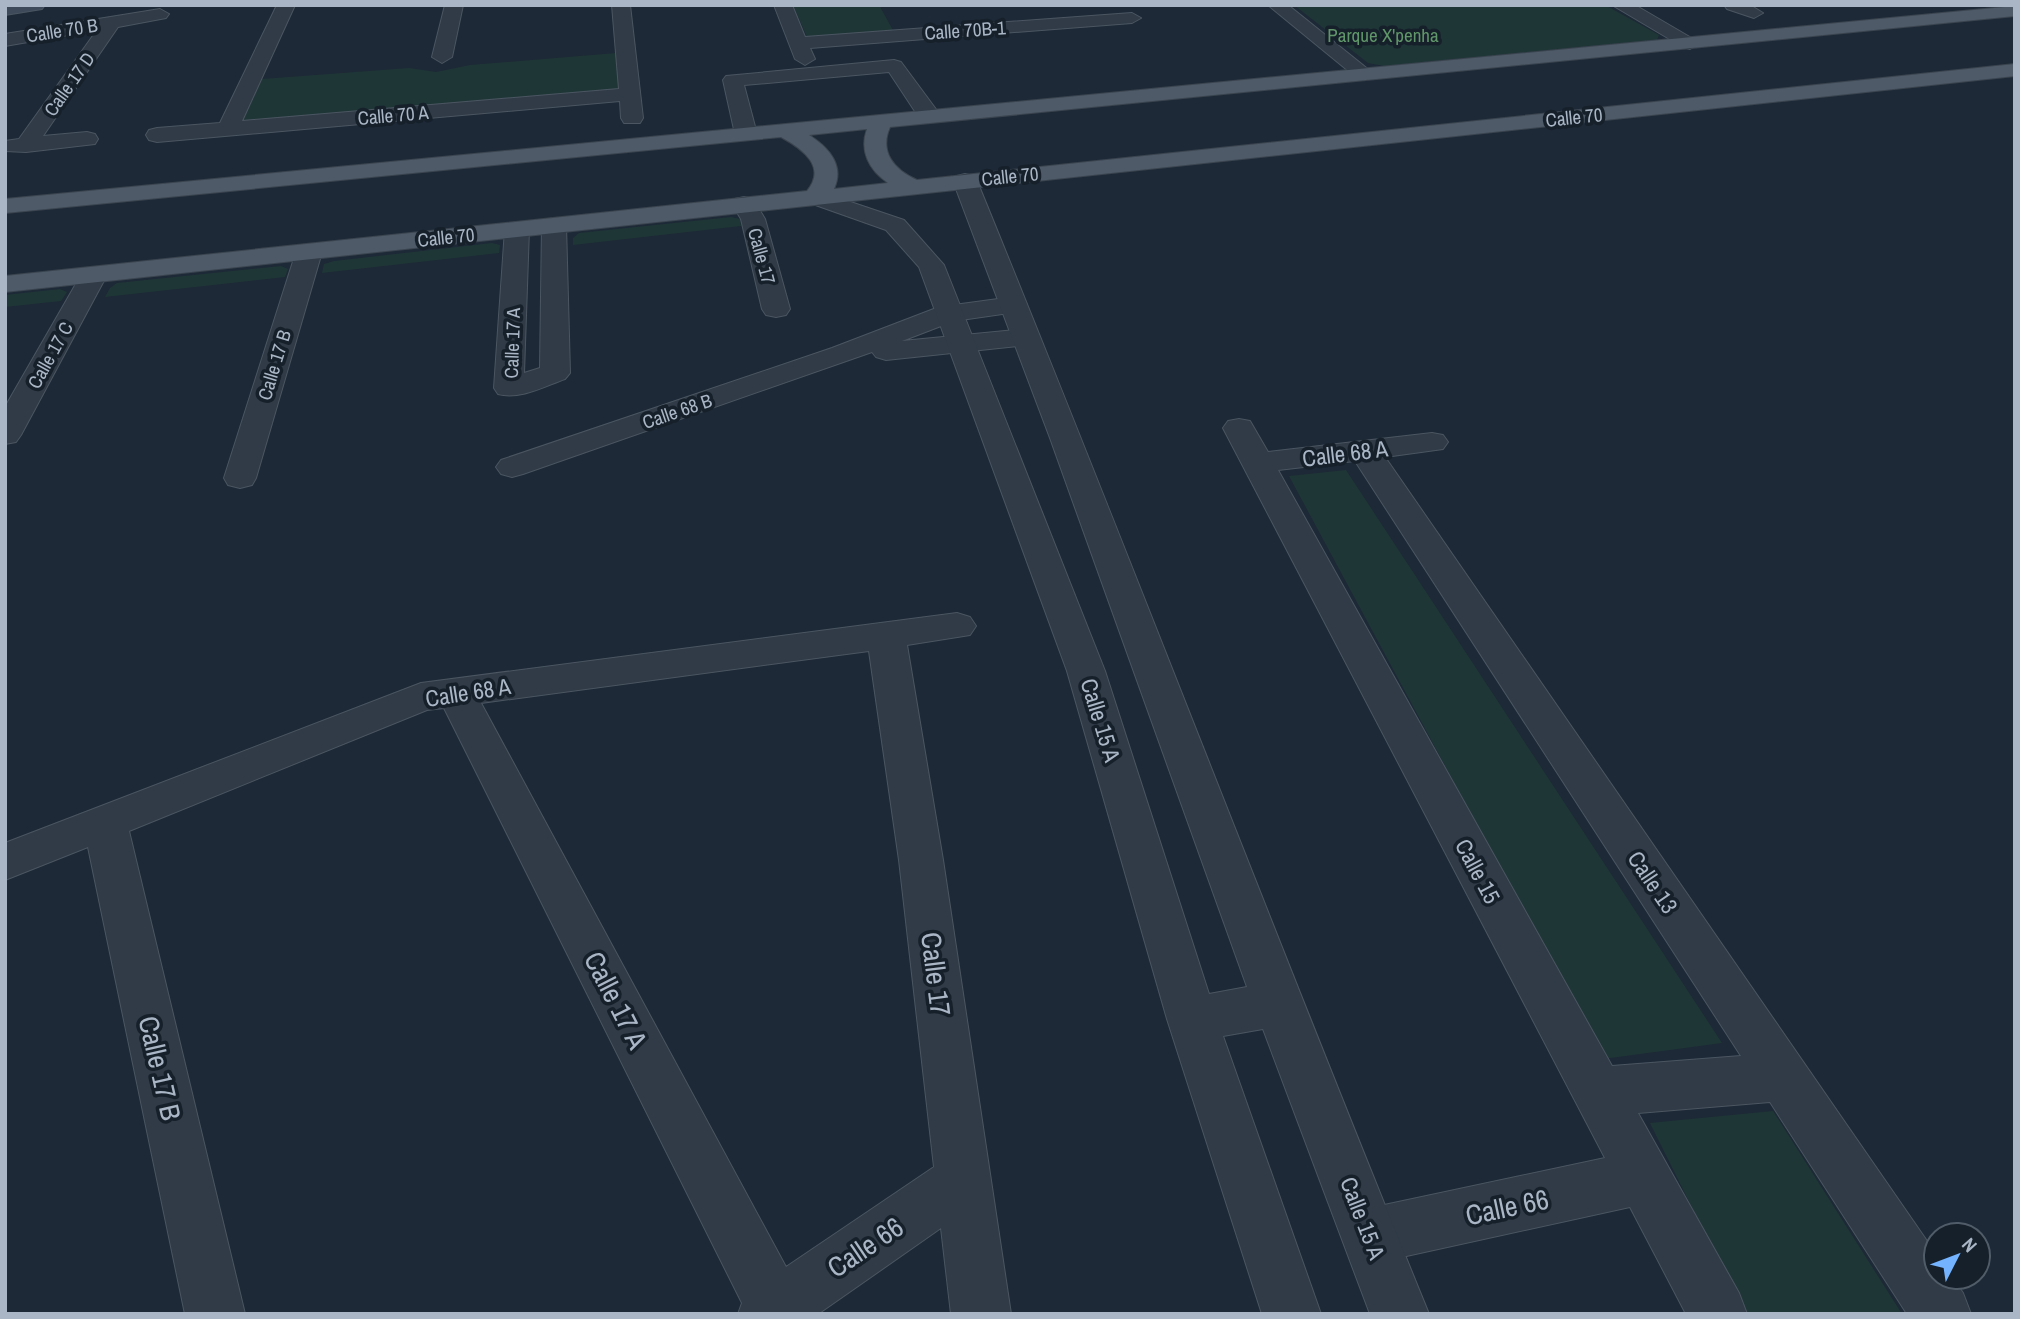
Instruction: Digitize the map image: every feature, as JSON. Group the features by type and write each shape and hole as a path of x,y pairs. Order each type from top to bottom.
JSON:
{"main road":[{"path":"5,10 36,5"},
{"path":"5,206 2015,11"},
{"name":"Calle 70","path":"5,284 2015,70"},
{"path":"881,121 874,134 873,146 877,159 901,182 914,187"},
{"path":"786,131 805,140 819,152 825,163 827,177 823,189 815,197"}],"street":[{"path":"228,129 286,5"},
{"path":"442,57 454,5"},
{"path":"621,5 632,118"},
{"name":"Calle 70B-1","path":"783,5 801,51 1130,17"},
{"path":"1277,5 1364,74"},
{"path":"1621,5 1690,43"},
{"path":"1733,5 1754,13"},
{"name":"Calle 70 B","path":"5,40 160,14"},
{"name":"Calle 17 D","path":"16,146 112,22"},
{"path":"746,134 733,79 894,66 930,117"},
{"name":"Calle 70 A","path":"157,135 629,94"},
{"path":"16,146 87,139"},
{"name":"Calle 15 A","path":"965,181 1278,1004 1400,1314"},
{"name":"Calle 15 A","path":"815,197 895,225 931,265 1086,671 1192,1019 1292,1314"},
{"name":"Calle 17","path":"744,204 753,219 776,309"},
{"name":"Calle 17 A","path":"517,229 509,388 555,373 554,225"},
{"name":"Calle 17 B","path":"240,478 309,252"},
{"name":"Calle 17 C","path":"5,435 94,275"},
{"name":"Calle 68 B","path":"512,467 842,354 955,329 1020,321"},
{"name":"Calle 68 A","path":"1248,446 1364,450 1432,442"},
{"name":"Calle 15","path":"1248,446 1718,1314"},
{"name":"Calle 13","path":"1364,450 1942,1314"},
{"name":"Calle 68 A","path":"5,862 421,697 957,626"},
{"name":"Calle 17","path":"886,635 921,860 981,1314"},
{"name":"Calle 17 A","path":"456,693 771,1311"},
{"name":"Calle 17 B","path":"105,822 215,1314"},
{"path":"1192,1019 1278,1004"},
{"path":"1597,1092 1784,1077"},
{"name":"Calle 66","path":"1370,1236 1643,1177"},
{"name":"Calle 66","path":"771,1311 962,1181"}],"green space":[{"path":"793,5 879,5 894,32 807,37"},
{"name":"Parque X'penha","path":"1294,5 1605,5 1659,35 1657,40 1384,66 1368,63"},
{"path":"616,53 619,89 242,122 262,79 409,68 436,72 470,65"},
{"path":"731,217 740,219 741,226 573,245 573,238 579,233"},
{"path":"492,243 500,245 499,253 322,273 324,264 334,261"},
{"path":"281,266 288,269 285,277 105,297 117,283"},
{"path":"60,289 67,292 61,301 5,307 5,295"},
{"path":"1346,470 1722,1043 1603,1059 1289,476"},
{"path":"1773,1111 1902,1314 1745,1314 1650,1123"}]}
